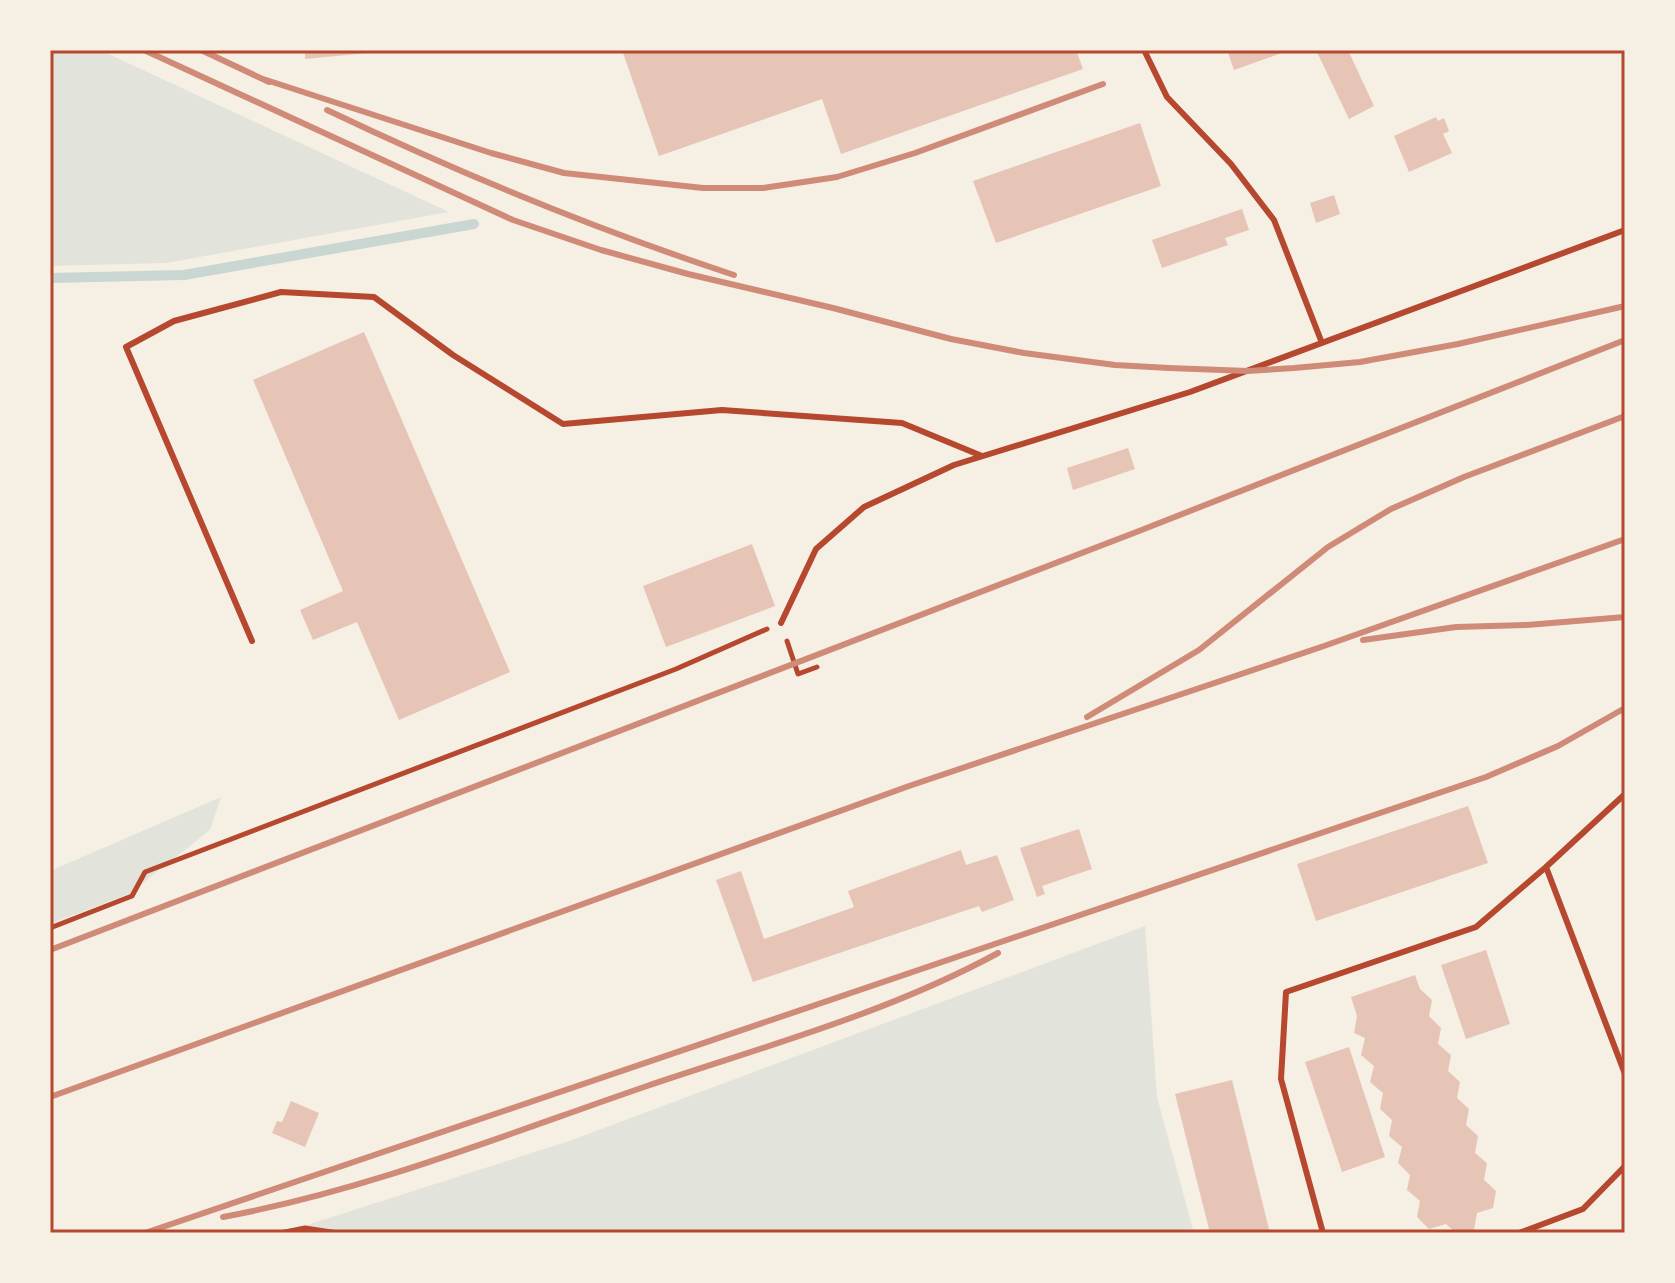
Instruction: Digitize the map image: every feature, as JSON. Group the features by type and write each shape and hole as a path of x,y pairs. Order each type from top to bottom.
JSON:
{"lane":[{"path":"1144,50 1167,97 1231,164 1274,220 1322,343"},
{"path":"781,623 816,549 864,507 954,465 1190,392 1625,230"},
{"path":"252,641 126,347 174,321 281,292 374,297 453,355 563,424 722,410 902,423 982,456"},
{"path":"1323,1233 1281,1079 1286,992 1476,927 1625,794"},
{"path":"1546,867 1625,1074"},
{"path":"1519,1233 1583,1209 1625,1166"}],"path":[{"path":"50,928 132,896 145,872 676,669 781,623 798,674 817,667"},
{"path":"280,1233 305,1228 338,1233"}],"shaded area":[{"path":"50,50 100,50 449,212 166,263 50,266"},
{"path":"221,797 210,830 129,894 50,924 50,871"},
{"path":"1145,926 1157,1097 1194,1233 282,1233 569,1141"}],"building":[{"path":"305,50 378,50 378,52 305,59"},
{"path":"622,50 1076,50 1083,69 841,154 822,99 659,156"},
{"path":"1227,50 1290,50 1234,70"},
{"path":"1316,50 1348,50 1374,106 1349,119"},
{"path":"1436,117 1438,121 1444,118 1449,131 1443,134 1452,153 1409,172 1394,136"},
{"path":"1140,123 1161,186 996,243 973,181"},
{"path":"1334,195 1340,214 1316,223 1310,203"},
{"path":"1242,209 1249,230 1225,238 1228,245 1162,268 1152,240"},
{"path":"364,332 510,672 399,720 357,622 313,640 300,610 343,591 253,380"},
{"path":"1128,448 1135,469 1073,490 1067,468"},
{"path":"752,544 775,606 666,647 643,586"},
{"path":"1468,806 1488,863 1316,921 1297,864"},
{"path":"1079,829 1092,869 1042,886 1045,894 1037,897 1020,848"},
{"path":"961,850 966,865 997,855 1014,900 982,912 979,906 753,982 716,880 741,871 764,939 854,907 848,891"},
{"path":"1486,950 1510,1024 1466,1039 1441,965"},
{"path":"1415,975 1420,989 1432,1000 1429,1016 1441,1028 1438,1044 1451,1055 1448,1071 1460,1082 1457,1098 1469,1109 1466,1125 1478,1136 1475,1153 1487,1163 1484,1180 1496,1191 1493,1208 1477,1213 1474,1230 1464,1233 1456,1233 1446,1224 1429,1229 1417,1217 1420,1201 1407,1190 1410,1175 1398,1163 1402,1147 1389,1136 1392,1120 1380,1109 1383,1093 1370,1082 1374,1066 1361,1055 1365,1038 1354,1033 1357,1016 1351,997"},
{"path":"1349,1047 1385,1157 1342,1172 1305,1062"},
{"path":"1232,1080 1270,1233 1210,1233 1175,1094"},
{"path":"291,1101 319,1113 305,1147 272,1133 277,1121 282,1122"}],"waterway":[{"path":"50,278 184,275 474,224"}],"railway":[{"path":"144,50 513,220 601,250 688,274 951,339 1024,353 1115,365 1248,371 1294,368 1360,362 1458,344 1625,306"},
{"path":"201,50 269,82"},
{"path":"260,78 491,153 564,173 703,188 763,188 837,177 915,153 1103,84"},
{"path":"327,110 528,199 734,275"},
{"path":"50,950 1139,531 1625,340"},
{"path":"1087,717 1199,650 1328,547 1391,509 1464,477 1625,416"},
{"path":"50,1097 909,786 1324,646 1625,539"},
{"path":"1363,640 1456,627 1625,617"},
{"path":"145,1233 1486,777 1558,746 1625,708"},
{"path":"223,1217 277,1206 384,1176 826,1027 913,993 998,953"}]}
